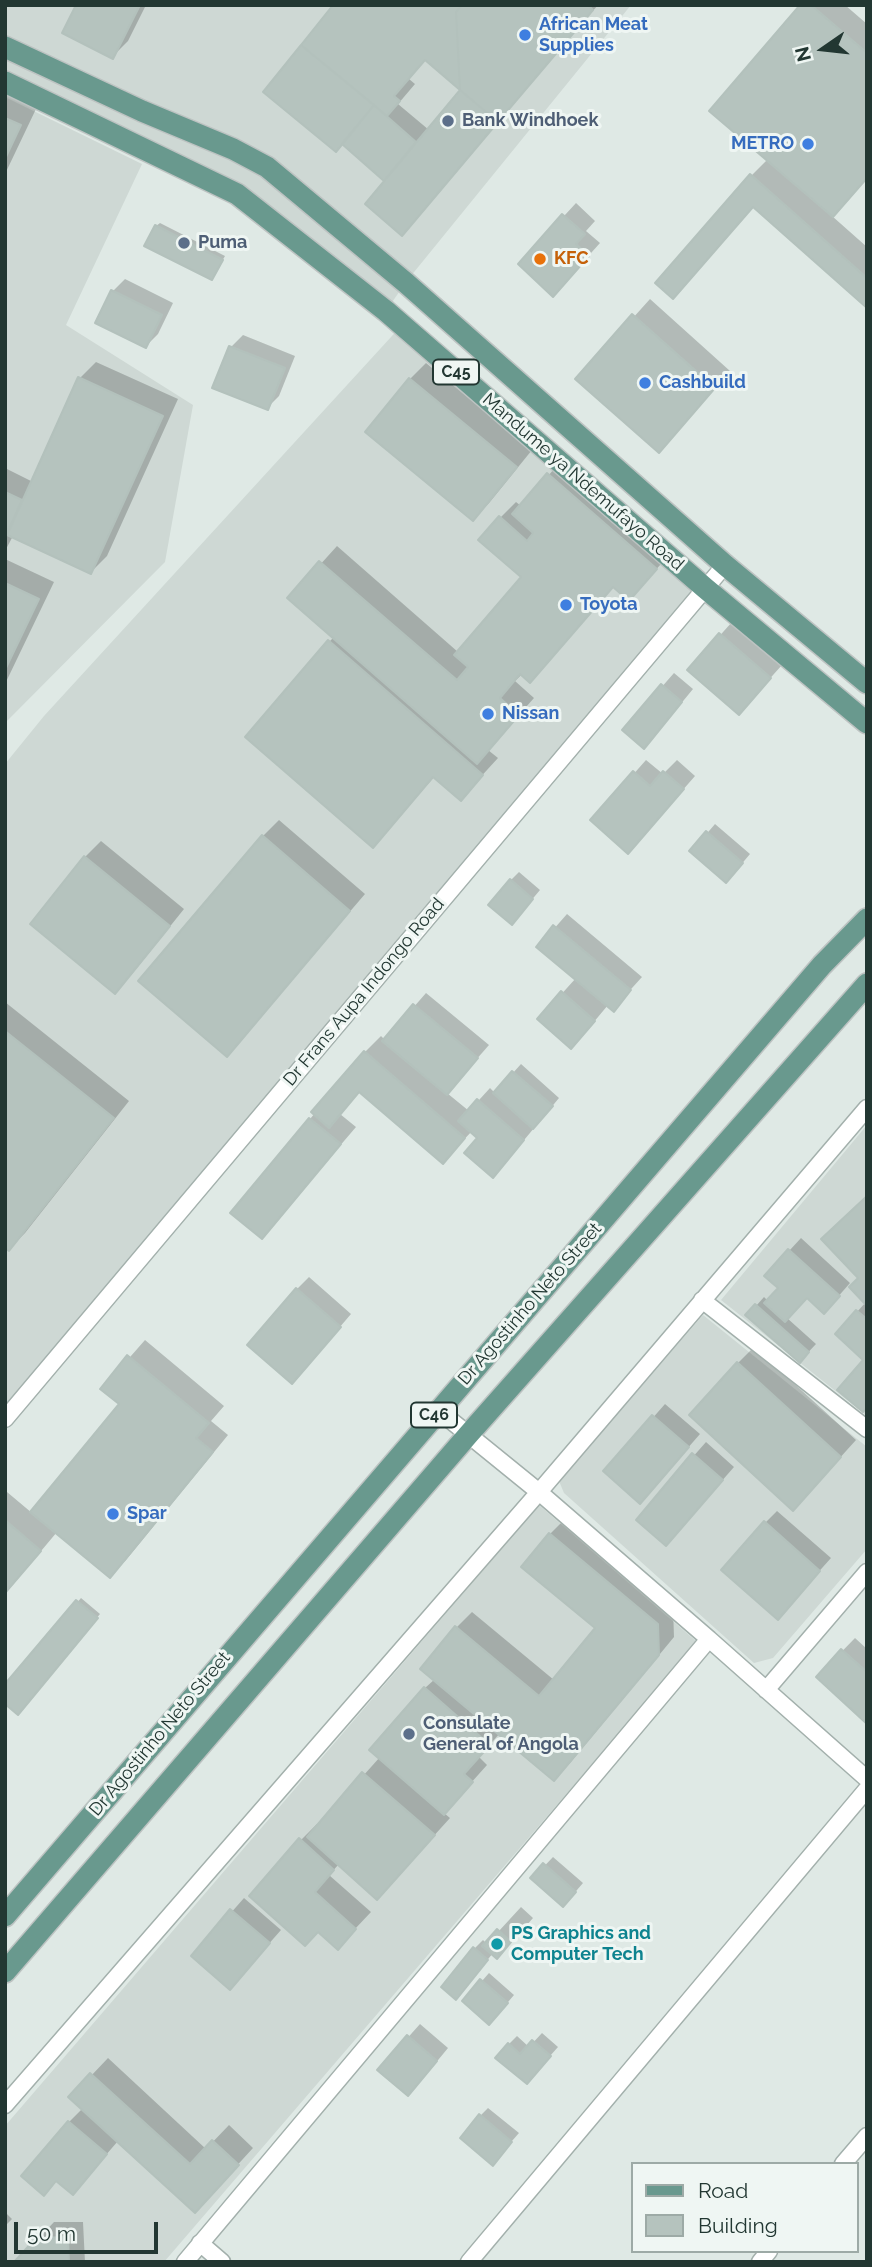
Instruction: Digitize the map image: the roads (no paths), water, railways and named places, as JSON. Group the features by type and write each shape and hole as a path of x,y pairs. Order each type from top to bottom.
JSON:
{"main road":[{"name":"Mandume ya Ndemufayo Road","path":"5,47 142,111 233,149 267,167 435,308 724,565 867,683"},
{"name":"Mandume ya Ndemufayo Road","path":"5,82 237,194 386,312 705,588 867,723"},
{"name":"Dr Agostinho Neto Street","path":"5,1916 822,965 867,919"},
{"name":"Dr Agostinho Neto Street","path":"5,1972 468,1435 867,984"}],"street":[{"name":"Dr Frans Aupa Indongo Road","path":"5,1419 724,565"},
{"path":"5,2105 540,1492 867,1108"},
{"path":"702,1300 867,1429"},
{"path":"438,1410 540,1492 867,1779"},
{"path":"766,1690 867,1572"},
{"path":"185,2262 709,1639"},
{"path":"469,2262 867,1789"},
{"path":"845,2162 867,2136"},
{"path":"200,2243 222,2262"}],"place":[{"name":"African Meat Supplies","path":"525,35"},
{"name":"Bank Windhoek","path":"448,121"},
{"name":"METRO","path":"808,144"},
{"name":"Puma","path":"184,243"},
{"name":"KFC","path":"540,259"},
{"name":"Cashbuild","path":"645,383"},
{"name":"Toyota","path":"566,605"},
{"name":"Nissan","path":"488,714"},
{"name":"Spar","path":"113,1514"},
{"name":"Consulate General of Angola","path":"409,1734"},
{"name":"PS Graphics and Computer Tech","path":"497,1944"}]}
